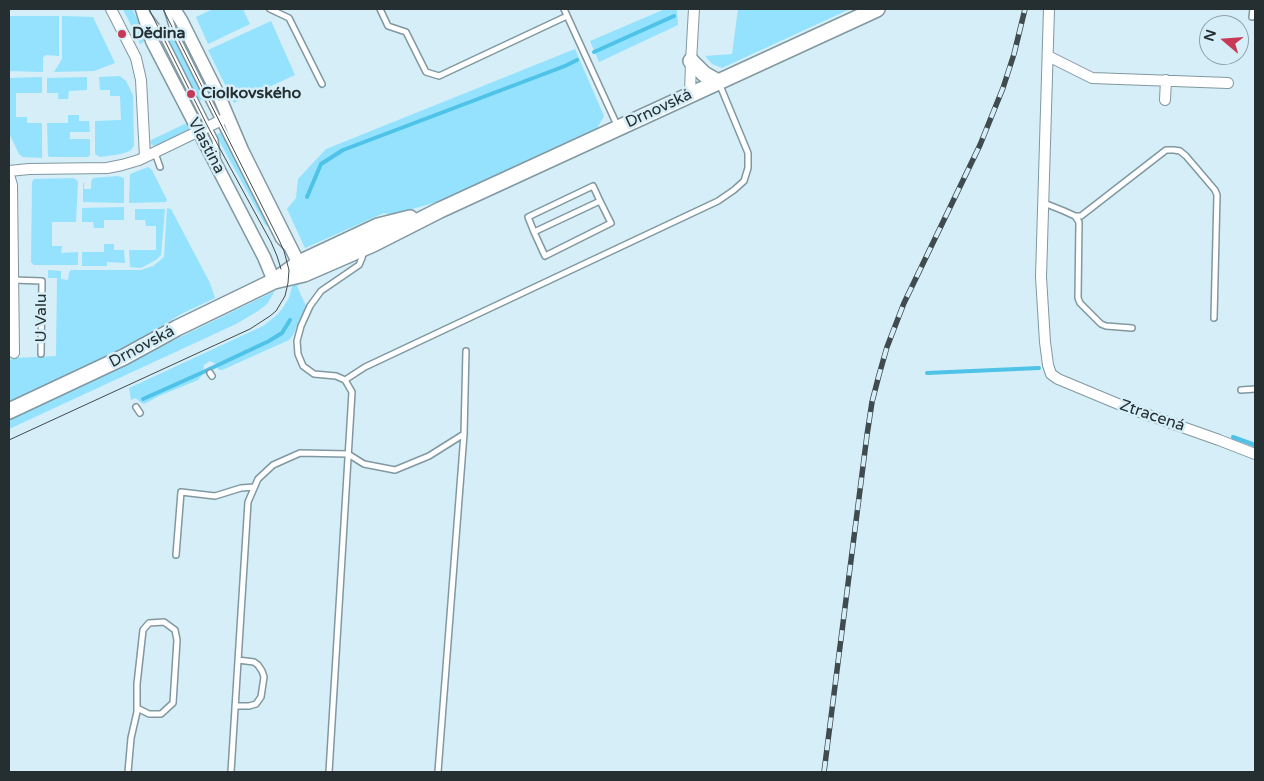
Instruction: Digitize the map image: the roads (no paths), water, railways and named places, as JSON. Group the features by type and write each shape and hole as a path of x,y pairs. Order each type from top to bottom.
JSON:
{"main road":[{"name":"Drnovská","path":"302,268 365,247 440,210 877,9"},
{"path":"691,61 704,74 718,82"},
{"name":"Drnovská","path":"9,411 124,357 177,328 302,268 378,226 440,210"}],"street":[{"path":"111,9 136,58 141,80 145,158"},
{"name":"Vlastina","path":"143,9 152,41 203,129 219,170 264,257 274,281"},
{"name":"Vlastina","path":"174,9 223,103 224,119 242,150 302,268"},
{"path":"690,95 694,9"},
{"path":"1044,203 1049,9"},
{"path":"1048,56 1092,78 1228,83"},
{"path":"1165,100 1166,80"},
{"path":"9,171 108,168 145,158 224,119"},
{"name":"U Valu","path":"9,175 12,185 14,353"},
{"name":"Ztracená","path":"1044,203 1042,277 1045,342 1051,374 1058,379 1122,406 1255,454"}],"lane":[{"path":"167,9 171,25 224,119"},
{"path":"270,9 290,18 322,84"},
{"path":"380,9 388,26 406,32 426,72 439,76 567,16"},
{"path":"564,9 618,128"},
{"path":"1252,17 1253,9"},
{"path":"345,380 365,367 710,204 734,190 744,181 748,168 748,153 718,82"},
{"path":"1044,203 1075,216 1082,216 1166,150 1174,150 1186,156 1215,190 1217,195 1214,318"},
{"path":"154,153 160,167"},
{"path":"593,186 611,223 544,256 534,232 528,217 593,186"},
{"path":"534,232 600,201"},
{"path":"1075,216 1079,222 1078,298 1080,303 1106,326 1132,328"},
{"path":"328,772 352,392 345,380 336,376 314,374 303,366 298,354 297,341 310,306 321,291 358,265 365,247"},
{"name":"U Valu","path":"13,280 42,281 41,354"},
{"path":"438,772 464,434 466,351"},
{"path":"1241,390 1255,389"},
{"path":"136,407 140,413"},
{"path":"231,772 248,502 258,479 273,465 300,453 348,454 364,464 394,470 429,456 464,434"},
{"path":"176,555 181,492 215,496 241,488 254,487"},
{"path":"128,772 131,738 137,708 137,684 143,630 149,623 164,622 175,630 177,640 174,703 160,714 149,714 137,708"},
{"path":"235,706 256,704 261,697 264,678 262,671 254,662 238,660"}],"waterway":[{"path":"594,52 674,16"},
{"path":"307,197 321,164 343,150 577,60"},
{"path":"143,399 269,341 282,333 290,320"},
{"path":"927,373 1039,368"},
{"path":"1233,437 1255,445"}],"tram line":[{"path":"149,9 208,127 271,242 281,269"},
{"path":"9,440 250,329 276,311 285,296 289,270 284,251 163,9"}],"railway":[{"path":"824,772 867,435 872,402 879,375 887,347 904,303 980,145 1003,88 1025,9"}],"place":[{"name":"Dědina","path":"122,34"},
{"name":"Ciolkovského","path":"191,94"}]}
